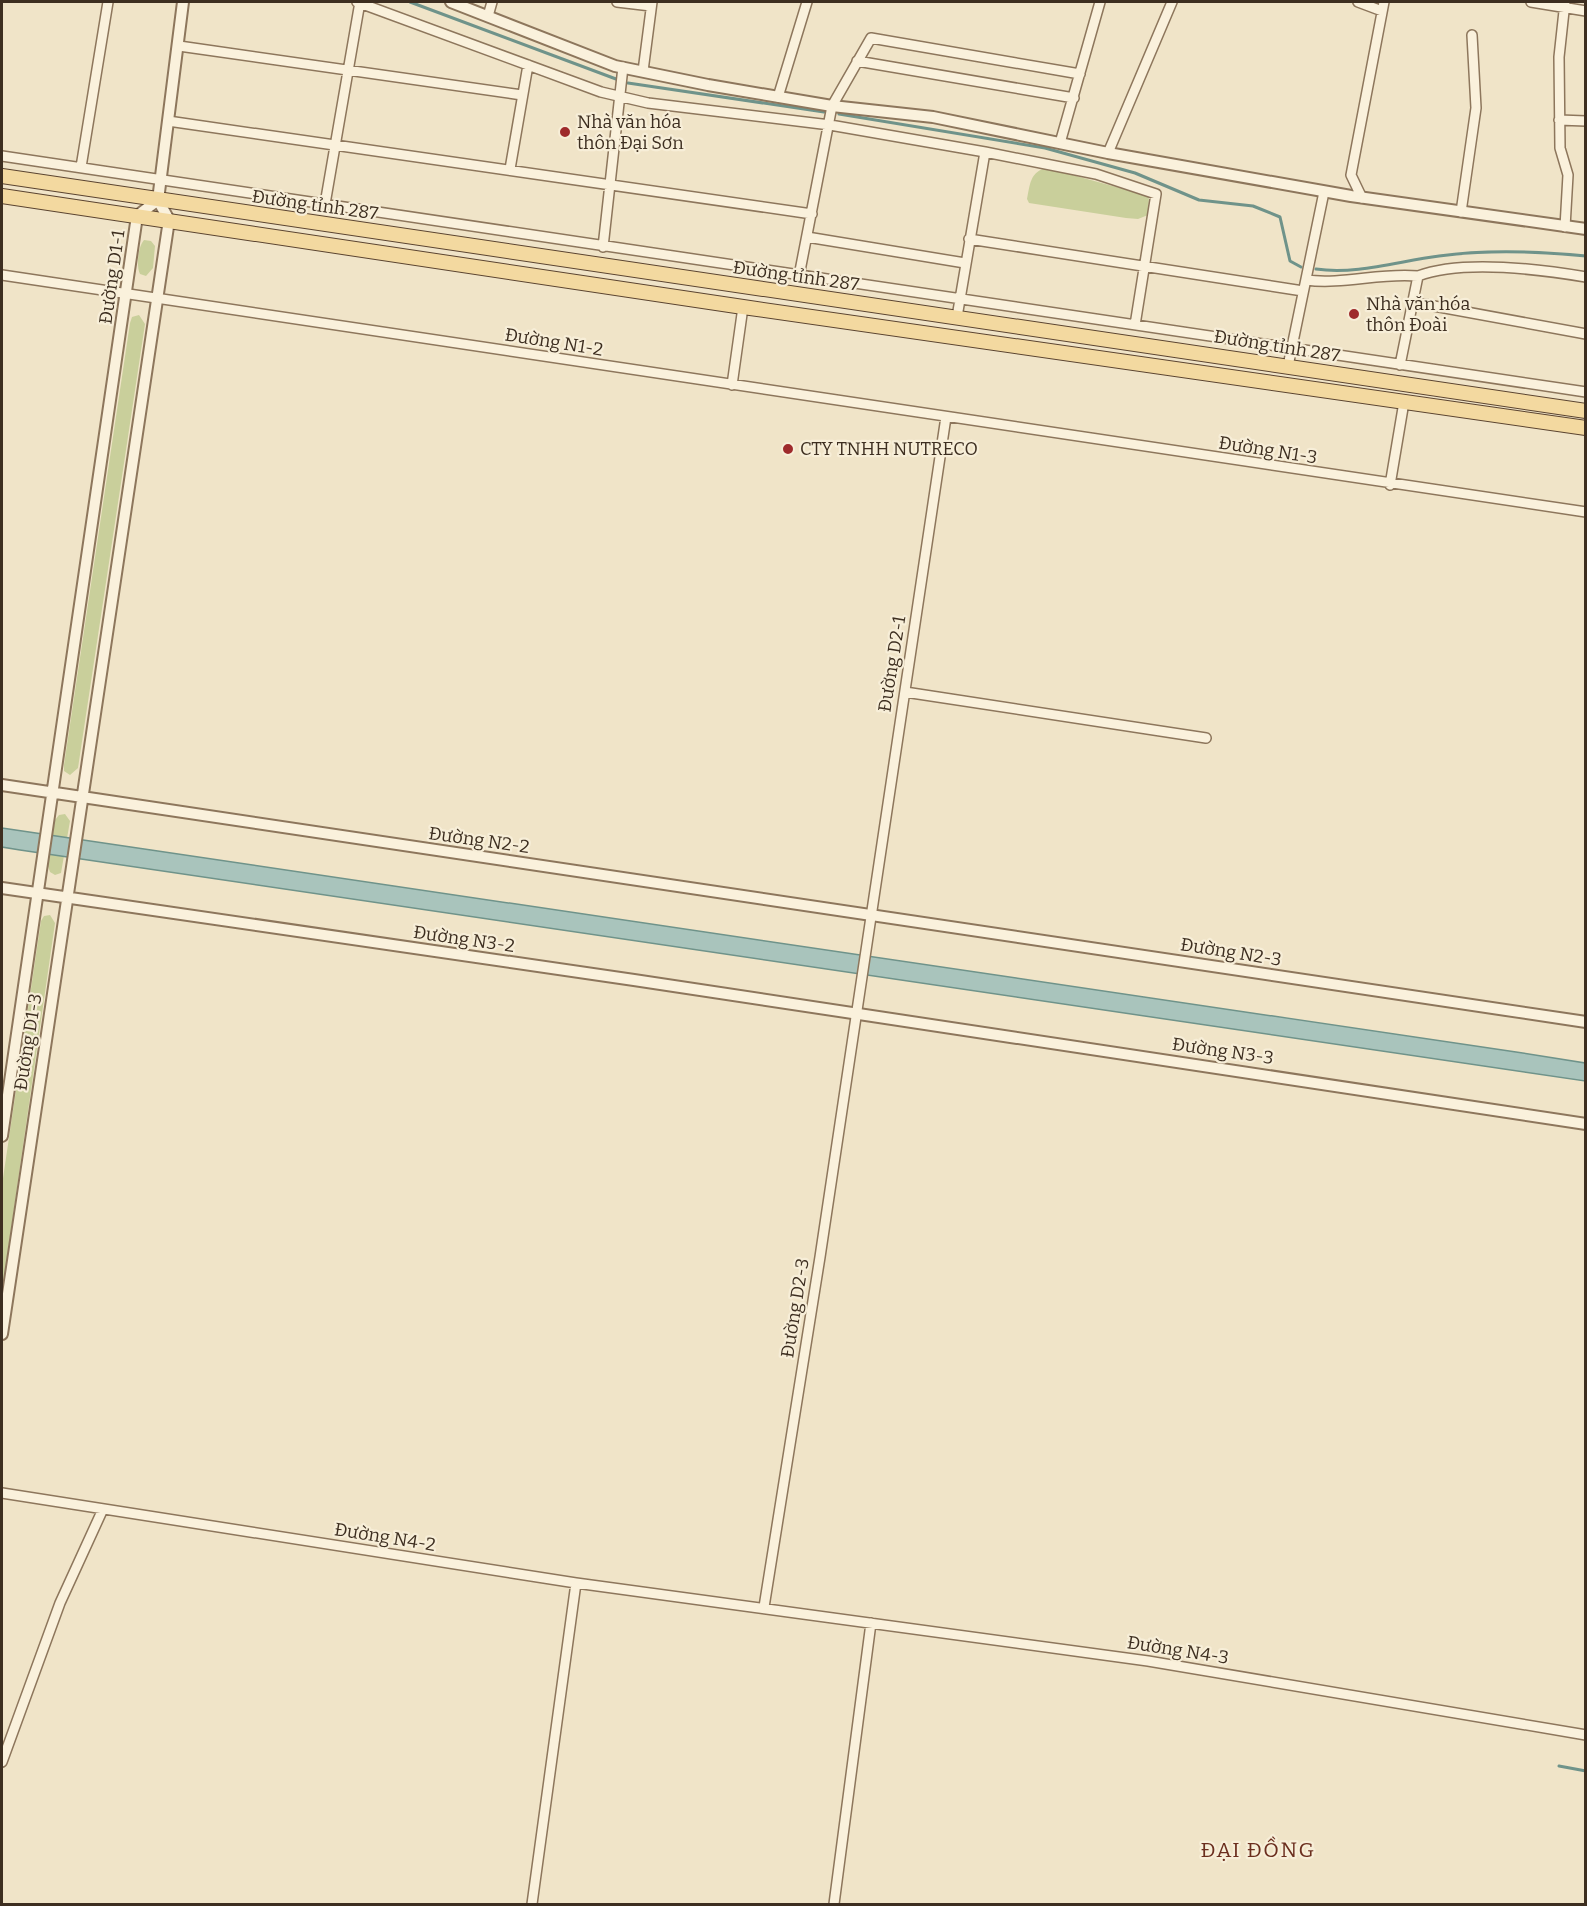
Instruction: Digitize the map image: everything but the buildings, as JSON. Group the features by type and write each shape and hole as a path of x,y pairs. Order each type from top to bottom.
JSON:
{"main road":[{"name":"Đường tỉnh 287","path":"2,176 1586,411"},
{"name":"Đường tỉnh 287","path":"2,196 742,307 1586,428"},
{"path":"791,314 794,294"}],"street":[{"path":"81,167 108,2"},
{"path":"83,797 169,220 158,200 183,2"},
{"path":"325,204 359,2 601,92 621,97 648,103 830,125 985,152 1096,174 1156,194 1135,325"},
{"path":"451,2 623,68 832,106 933,117 1108,153 1324,192 1586,230"},
{"path":"488,16 492,2"},
{"path":"617,2 651,4 643,71"},
{"path":"778,97 807,2"},
{"path":"1060,143 1100,2"},
{"path":"1108,153 1172,2"},
{"path":"1358,2 1383,6 1351,175 1362,198"},
{"path":"1531,2 1565,4 1586,11"},
{"path":"1565,4 1559,57 1560,148 1568,175 1565,227"},
{"path":"1461,212 1476,108 1472,35"},
{"path":"799,276 832,106 871,38 1080,75"},
{"path":"179,46 522,95"},
{"path":"856,61 1074,98"},
{"path":"510,169 528,65"},
{"path":"603,247 623,68"},
{"path":"1559,120 1586,121"},
{"path":"168,121 812,214"},
{"path":"957,317 985,152"},
{"path":"2,156 1586,392"},
{"path":"1288,366 1324,192"},
{"name":"Đường D1-1","path":"37,894 137,216 158,200"},
{"path":"807,237 965,263"},
{"path":"969,239 1304,291"},
{"path":"1306,280 1327,283 1418,276 1437,269 1492,268 1534,269 1586,277"},
{"name":"Đường N1-2","path":"2,275 946,417"},
{"path":"1400,365 1418,276"},
{"path":"1412,302 1586,333"},
{"path":"732,385 742,307"},
{"path":"1390,485 1404,402"},
{"name":"Đường N1-3","path":"946,417 1390,485 1586,512"},
{"name":"Đường D2-1","path":"856,1014 946,417"},
{"path":"905,692 1206,738"},
{"name":"Đường N2-2","path":"2,784 871,915"},
{"name":"Đường D1-3","path":"2,1334 83,797"},
{"name":"Đường N3-2","path":"2,888 856,1014"},
{"name":"Đường D1-3","path":"2,1136 37,894"},
{"name":"Đường N2-3","path":"871,915 1586,1022"},
{"name":"Đường N3-3","path":"856,1014 1586,1124"},
{"name":"Đường D2-3","path":"764,1607 856,1014"},
{"name":"Đường N4-2","path":"2,1493 576,1583 764,1607"},
{"path":"2,1762 60,1603 104,1509"},
{"path":"532,1905 576,1583"},
{"name":"Đường N4-3","path":"764,1607 1148,1661 1586,1735"},
{"path":"834,1905 871,1623"}],"green space":[{"path":"1047,168 1149,196 1148,215 1138,219 1126,218 1029,203 1027,199 1034,175"},
{"path":"144,240 151,241 155,246 153,268 146,276 140,274 138,266 139,252"},
{"path":"139,315 145,324 78,768 70,775 64,771 64,765 130,323 132,317"},
{"path":"65,814 70,821 61,873 55,875 50,872 48,866 55,820 59,815"},
{"path":"50,915 55,923 2,1292 2,1185 41,921 44,916"}],"water":[{"path":"2,828 1585,1063 1585,1081 20,850 2,847"}],"waterway":[{"path":"410,2 616,79"},
{"path":"628,83 824,112"},
{"path":"839,114 1045,148 1135,173 1199,200 1253,206 1280,217 1290,261 1301,267"},
{"path":"1316,269 1362,269 1476,252 1530,252 1586,256"},
{"path":"1559,1766 1586,1771"}],"place":[{"name":"Nhà văn hóa thôn Đại Sơn","path":"565,132"},
{"name":"Nhà văn hóa thôn Đoài","path":"1354,314"},
{"name":"CTY TNHH NUTRECO","path":"788,449"}],"district":[{"name":"ĐẠI ĐỒNG","path":"1258,1850"}]}
